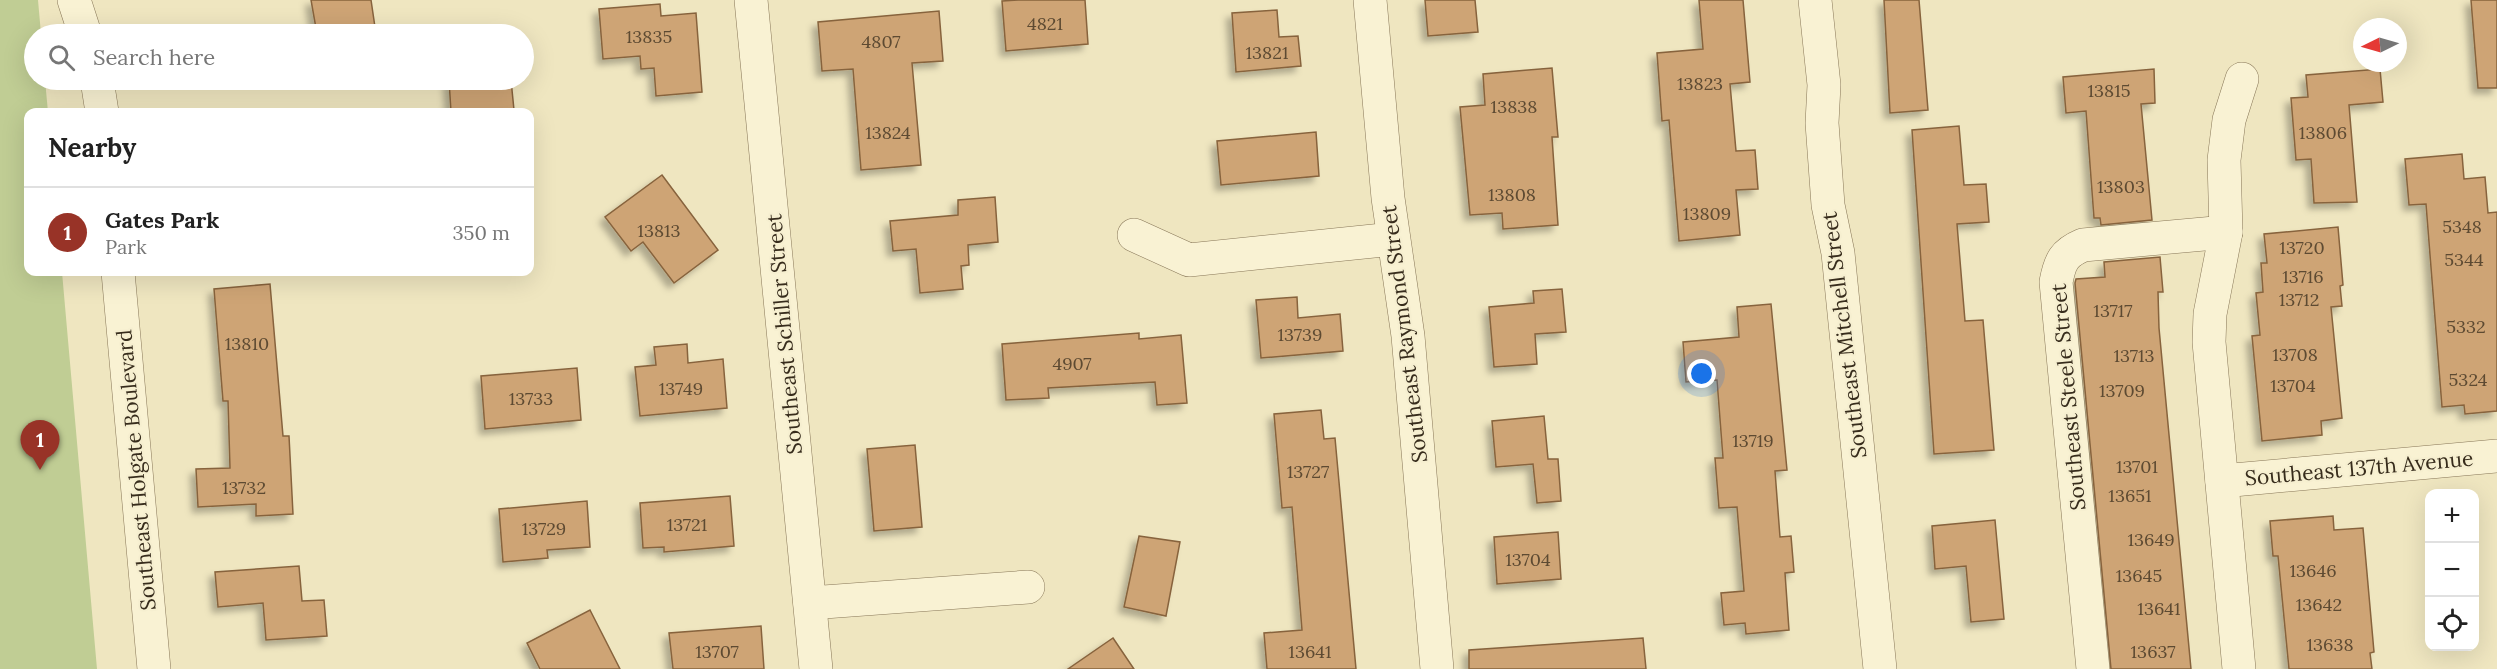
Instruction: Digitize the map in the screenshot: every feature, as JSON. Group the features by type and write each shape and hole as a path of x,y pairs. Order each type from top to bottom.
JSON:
{"street":[{"path":"74,0 82,24"},
{"name":"Southeast Schiller Street","path":"751,0 816,669"},
{"name":"Southeast Raymond Street","path":"1370,0 1393,239 1408,336 1437,669"},
{"name":"Southeast Mitchell Street","path":"1815,0 1824,85 1822,123 1828,205 1838,253 1880,669"},
{"path":"2239,669 2209,342 2211,314 2226,232 2224,160 2229,120 2242,79"},
{"path":"99,90 101,108"},
{"name":"Southeast Steele Street","path":"2093,669 2056,282 2059,263 2068,252 2083,244 2226,232"},
{"path":"1134,235 1189,260 1393,239"},
{"name":"Southeast Holgate Boulevard","path":"118,276 154,669"},
{"name":"Southeast 137th Avenue","path":"2222,481 2497,456"},
{"path":"810,603 1028,587"}],"green space":[{"path":"0,0 38,0 40,24 24,24 24,90 46,90 48,108 24,108 24,276 62,276 97,669 0,669"}],"building":[{"path":"311,0 371,0 375,24 315,24"},
{"path":"1085,0 1088,44 1006,51 1002,1"},
{"path":"1425,0 1475,0 1478,32 1428,36"},
{"path":"1699,0 1743,0 1750,82 1730,84 1736,151 1755,150 1758,189 1736,190 1740,235 1679,241 1669,120 1662,121 1657,53 1703,49"},
{"path":"1884,0 1919,0 1928,110 1890,113"},
{"path":"2471,0 2497,0 2497,88 2478,88"},
{"path":"660,4 661,16 696,13 702,92 656,96 654,68 641,69 640,56 603,59 599,9"},
{"path":"1277,10 1279,37 1298,36 1301,66 1236,72 1232,13"},
{"path":"939,11 943,61 912,63 921,165 861,170 853,69 822,71 818,22"},
{"path":"1552,68 1558,137 1552,137 1558,225 1503,229 1502,213 1470,215 1460,107 1485,105 1483,74"},
{"path":"2154,69 2155,103 2141,104 2152,220 2101,225 2100,218 2094,218 2086,111 2066,113 2063,77"},
{"path":"2353,71 2380,72 2383,102 2349,105 2357,202 2314,203 2311,159 2296,160 2291,98 2308,97 2306,75"},
{"path":"450,90 512,90 514,108 451,108"},
{"path":"1959,126 1964,185 1986,184 1989,222 1957,224 1965,321 1983,320 1994,450 1934,454 1912,130"},
{"path":"1316,132 1319,176 1221,185 1217,141"},
{"path":"2462,154 2464,179 2485,177 2488,213 2497,212 2497,411 2465,414 2464,405 2442,407 2426,204 2409,205 2405,159"},
{"path":"662,175 718,250 674,283 643,242 631,251 605,217"},
{"path":"995,197 998,242 968,245 969,265 961,266 963,289 920,293 916,249 893,251 890,221 958,215 958,200"},
{"path":"2338,227 2343,285 2340,286 2342,306 2331,307 2342,418 2321,421 2322,435 2262,441 2252,336 2260,335 2256,293 2263,292 2261,263 2267,263 2264,234"},
{"path":"2160,257 2163,292 2158,292 2159,328 2191,669 2111,669 2075,283 2076,279 2105,277 2104,262"},
{"path":"270,284 283,436 289,436 293,514 256,516 256,504 198,507 196,469 230,468 228,401 223,401 214,289"},
{"path":"1562,289 1566,332 1535,334 1537,364 1494,367 1489,307 1534,303 1533,291"},
{"path":"1297,297 1298,318 1340,314 1343,351 1261,358 1256,300"},
{"path":"1771,304 1787,470 1775,471 1780,537 1791,536 1794,572 1785,573 1789,630 1746,634 1745,623 1724,625 1721,593 1744,591 1737,507 1719,508 1715,458 1723,458 1717,380 1686,382 1683,342 1739,337 1737,307"},
{"path":"1139,333 1139,339 1181,335 1187,403 1157,405 1155,382 1048,388 1049,398 1006,400 1002,344"},
{"path":"687,344 688,363 723,359 727,408 640,416 635,367 656,365 654,347"},
{"path":"577,368 581,420 485,429 481,376"},
{"path":"1321,410 1324,439 1335,438 1356,669 1267,669 1264,633 1302,630 1292,507 1282,508 1274,414"},
{"path":"1544,416 1548,459 1558,459 1561,501 1537,503 1533,464 1496,467 1492,421"},
{"path":"915,445 922,527 874,531 867,449"},
{"path":"730,496 734,546 664,552 664,547 643,548 640,503"},
{"path":"587,501 590,547 547,550 548,558 503,562 499,509"},
{"path":"2333,516 2334,530 2363,528 2374,652 2370,653 2372,669 2289,669 2278,556 2273,556 2270,521"},
{"path":"1995,520 2004,619 1971,622 1966,566 1935,569 1932,526"},
{"path":"1558,532 1561,579 1497,584 1494,537"},
{"path":"1139,536 1180,542 1166,616 1124,607"},
{"path":"299,566 302,601 324,600 327,636 266,640 263,603 218,607 215,572"},
{"path":"590,610 620,669 540,669 527,643"},
{"path":"761,626 764,669 673,669 669,633"},
{"path":"1113,638 1134,669 1068,669"},
{"path":"1643,638 1646,669 1469,669 1469,650"}],"place":[{"name":"Gates Park","path":"40,470"}]}
